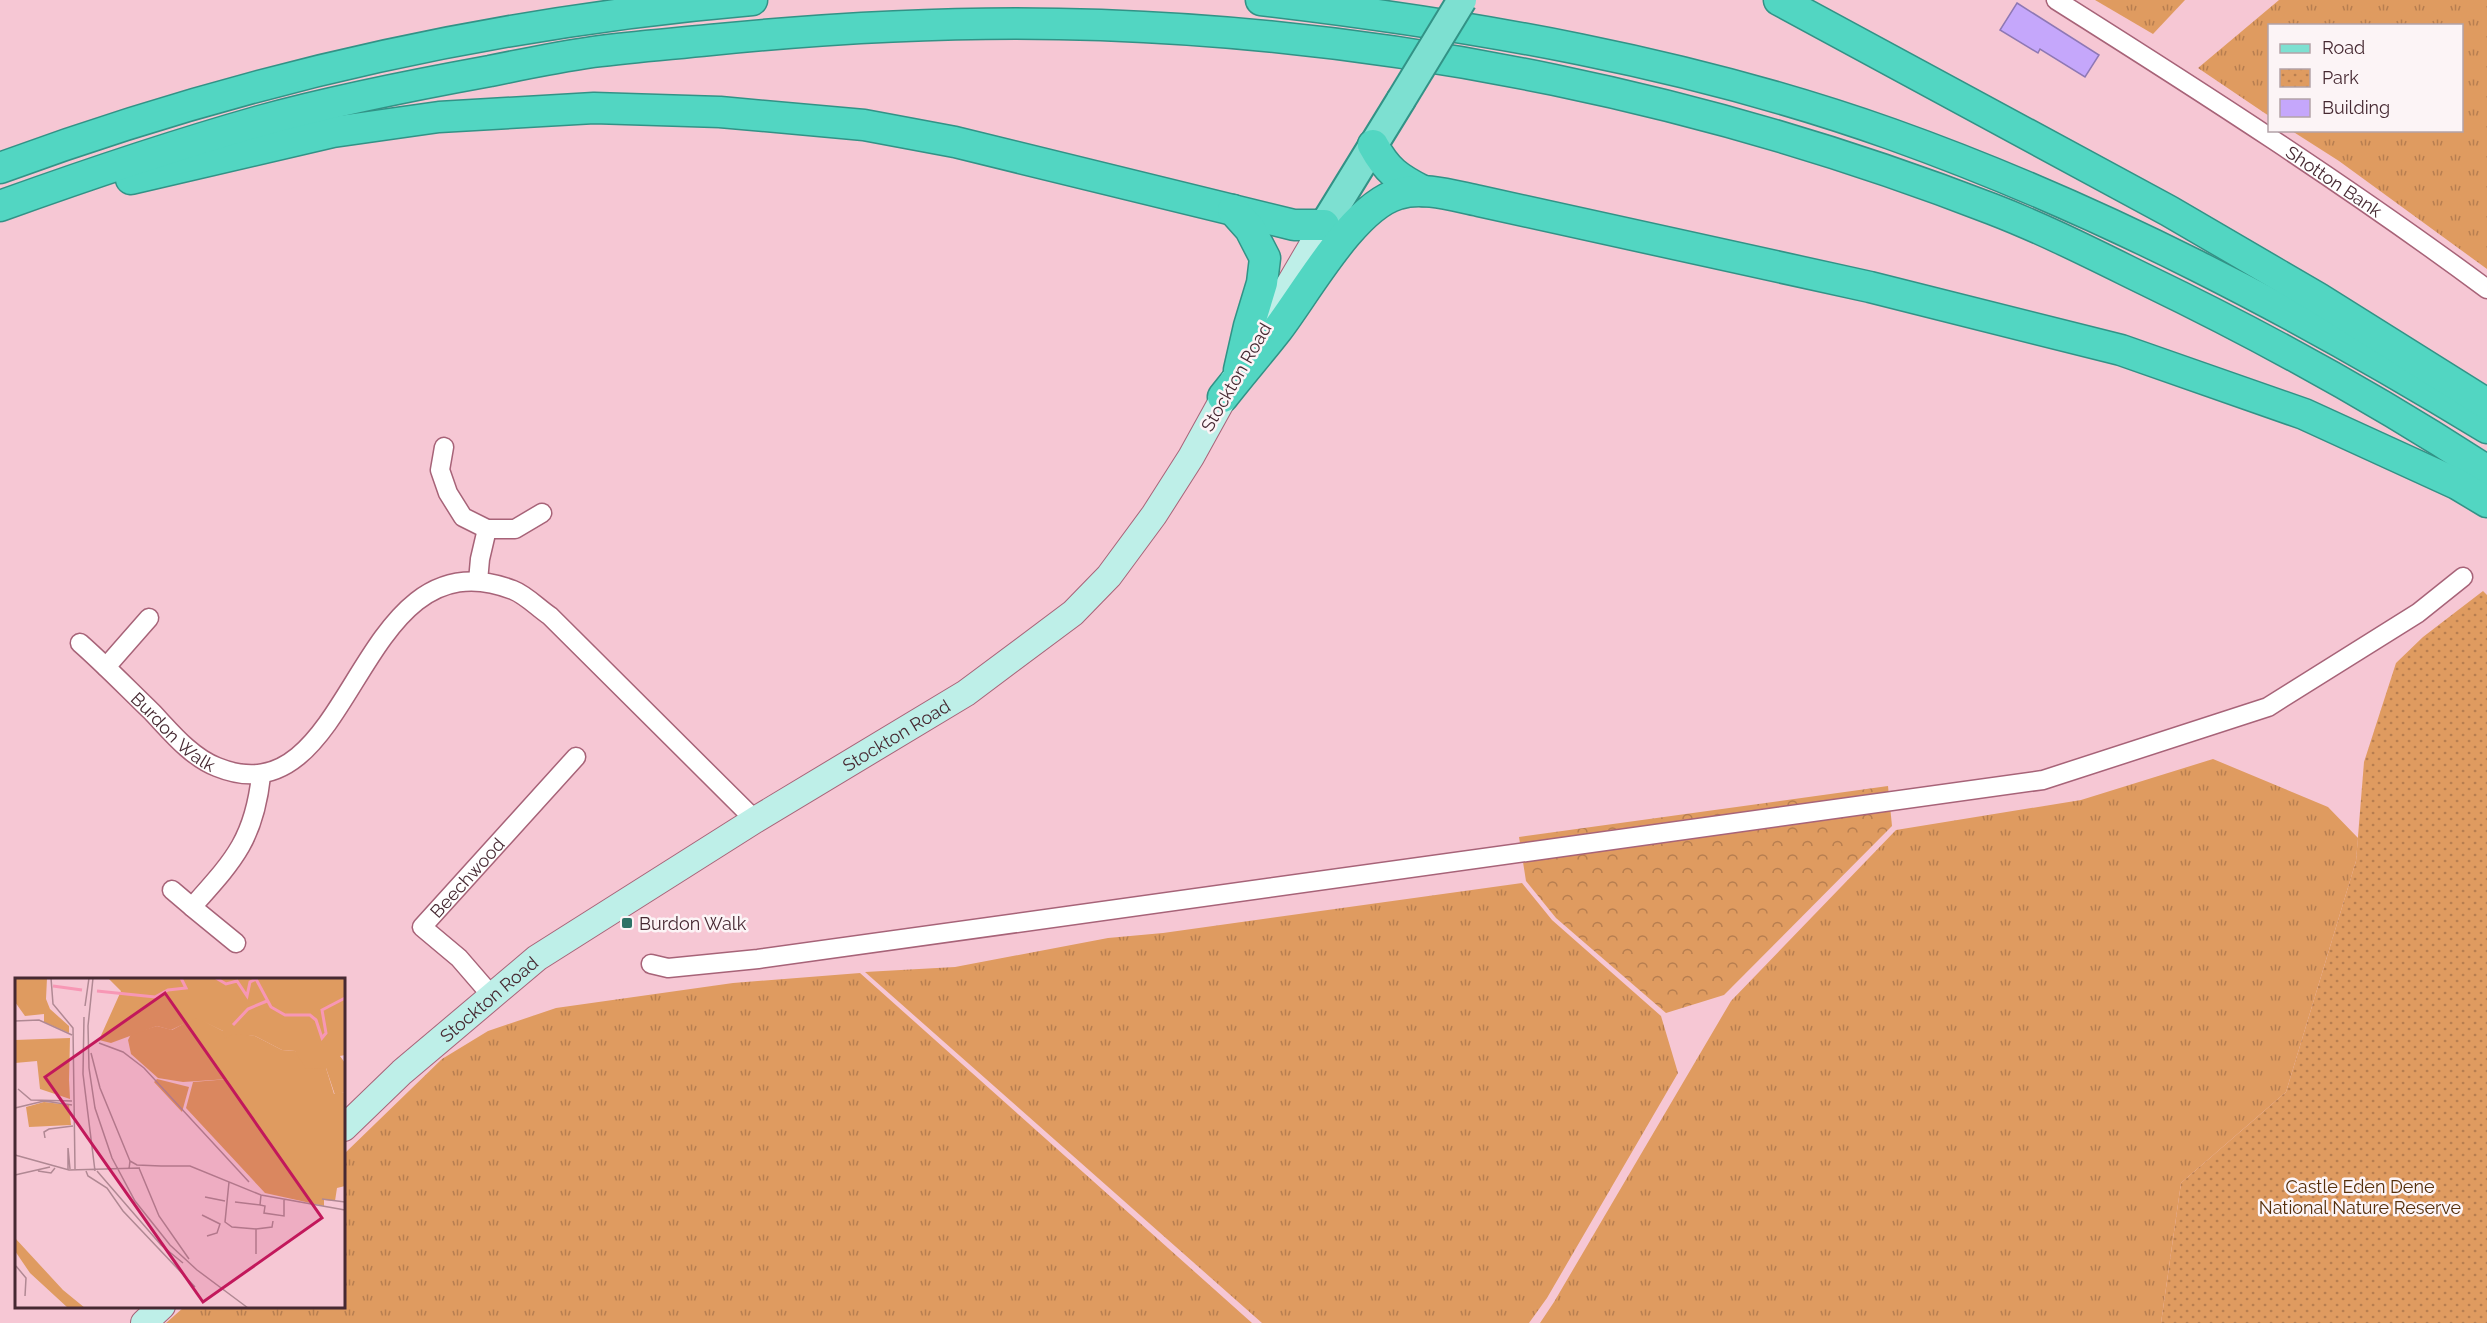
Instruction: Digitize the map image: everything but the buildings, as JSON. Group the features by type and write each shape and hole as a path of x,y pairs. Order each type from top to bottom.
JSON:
{"highway":[{"path":"389,54 464,23 578,0"},
{"path":"0,168 226,94 389,54 560,22 752,0"},
{"path":"1261,0 1377,14 1568,46 1747,90 1889,134 2017,182 2118,226 2239,286 2348,346 2487,428"},
{"path":"1779,0 2169,211 2318,298 2487,404"},
{"path":"0,206 117,164 265,120 419,84 590,53 800,31 959,24 1101,25 1218,32 1382,49 1539,75 1714,116 1864,163 1997,211 2234,322 2411,422 2487,471"},
{"path":"0,218 126,180 333,132 439,117 594,108 720,112 864,125 956,142 1294,225 1324,225"},
{"path":"1373,145 1383,164 1397,177 1424,191"},
{"path":"1223,397 1278,329 1356,221 1378,202 1399,193 1424,191 1870,287 2121,350 2304,414 2457,484 2487,502"},
{"path":"1233,210 1250,228 1265,258 1262,283 1239,370"}],"main road":[{"path":"1324,225 1462,0"},
{"name":"Stockton Road","path":"345,1127 402,1072 537,958 755,820 966,693 1073,613 1109,576 1154,515 1191,457 1223,397 1324,225"},
{"path":"144,1323 160,1308"}],"street":[{"name":"Shotton Bank","path":"2055,0 2145,56 2409,232 2487,289"},
{"path":"444,447 440,470 448,493 463,517 487,529 515,529 542,513"},
{"path":"478,581 487,529"},
{"path":"651,964 668,968 758,959 2043,780 2268,707 2418,613 2463,577"},
{"path":"192,907 243,845 254,816 261,776 293,762 327,726 380,640 406,608 442,586 478,581 514,590 550,616 755,820"},
{"path":"106,667 149,618"},
{"name":"Burdon Walk","path":"80,643 188,749 216,767 247,776 261,776"},
{"name":"Beechwood","path":"491,995 459,958 422,927 576,757"},
{"path":"172,890 236,943"}],"green space":[{"path":"2095,0 2185,0 2153,34"},
{"path":"2279,0 2487,0 2487,269 2339,161 2294,132 2463,132 2463,24 2268,24 2268,115 2198,68"},
{"name":"Castle Eden Dene National Nature Reserve","path":"2483,591 2487,595 2487,1323 2161,1323 2181,1183 2286,1092 2356,861 2364,762 2396,663 2423,637"},
{"path":"2213,759 2328,807 2358,838 2356,861 2286,1092 2181,1183 2161,1323 1540,1323 1731,1001 1896,830 2081,800"},
{"path":"1888,786 1892,826 1724,995 1666,1013 1556,918 1526,881 1519,837"},
{"path":"1522,883 1552,920 1661,1016 1678,1073 1547,1298 1529,1323 1262,1323 865,972 955,967 1108,938 1163,933"},
{"path":"860,973 1252,1323 166,1323 183,1308 345,1308 345,1153 442,1059 488,1031 556,1008 733,983"}],"place":[{"name":"Burdon Walk","path":"627,923"}]}
